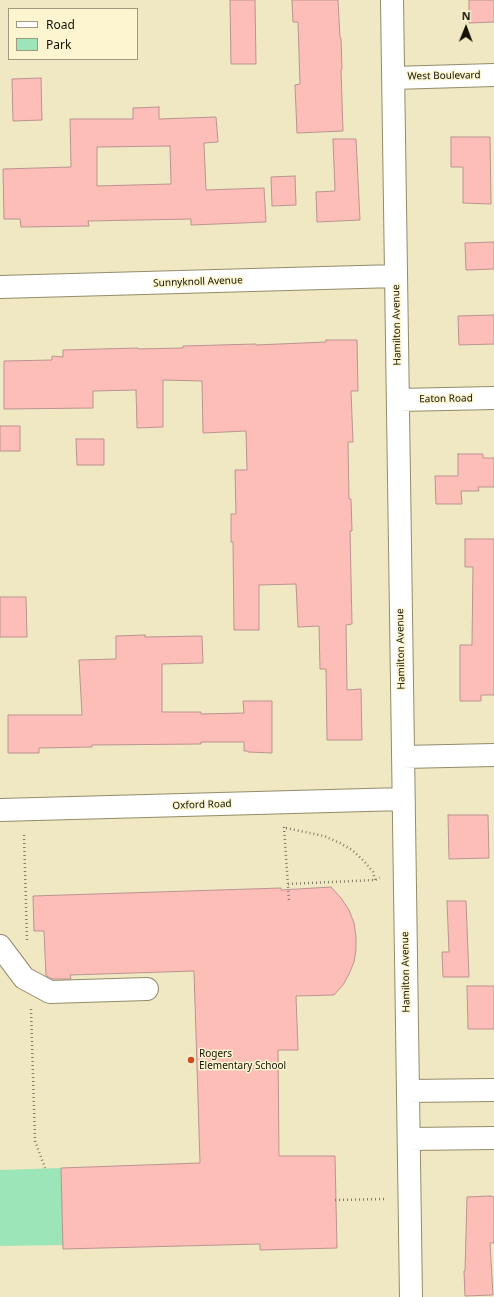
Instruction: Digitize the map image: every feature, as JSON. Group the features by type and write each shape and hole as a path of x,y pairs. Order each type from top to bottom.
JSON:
{"street":[{"name":"Hamilton Avenue","path":"392,0 411,1297"},
{"name":"West Boulevard","path":"394,78 494,75"},
{"name":"Sunnyknoll Avenue","path":"0,287 396,276"},
{"name":"Eaton Road","path":"398,400 494,398"},
{"path":"403,757 494,755"},
{"name":"Oxford Road","path":"0,810 404,799"},
{"path":"0,941 0,946 24,975 50,992 147,989"},
{"path":"408,1091 494,1090"},
{"path":"409,1139 494,1138"}],"path":[{"path":"282,802 289,901"},
{"path":"284,827 324,836 340,843 352,850 364,861 373,872 375,880"},
{"path":"24,835 28,955 24,975 35,1141 45,1168"},
{"path":"288,884 375,880 380,878"},
{"path":"335,1200 410,1199"}],"green space":[{"path":"61,1168 63,1245 0,1246 0,1170"}],"building":[{"path":"230,0 255,0 256,64 231,64"},
{"path":"292,0 338,0 341,38 343,131 297,133 295,85 300,84 298,22 293,22"},
{"path":"469,0 494,0 494,22 469,23"},
{"path":"41,78 42,120 13,121 12,79"},
{"path":"159,107 159,119 216,117 218,142 204,143 206,190 264,188 266,222 191,225 191,219 88,221 89,226 21,227 20,219 4,219 3,169 71,167 70,119 133,119 133,108","holes":["170,146 171,184 97,186 97,147"]},
{"path":"451,137 490,137 491,204 463,203 463,167 451,167"},
{"path":"333,139 356,139 360,220 317,222 316,192 335,191"},
{"path":"295,176 296,205 272,206 271,177"},
{"path":"494,242 494,269 466,270 465,243"},
{"path":"494,315 494,344 459,345 458,316"},
{"path":"326,340 357,340 358,391 351,391 353,442 348,442 349,499 351,499 352,531 350,531 352,624 346,625 347,690 361,689 362,740 327,740 326,669 320,669 319,626 298,627 296,584 259,585 259,630 234,630 233,542 231,542 231,514 236,514 235,470 247,470 246,431 203,433 202,381 163,380 163,427 137,428 136,390 93,391 93,408 4,409 4,361 52,360 52,356 63,357 63,350 183,348 183,346 326,342"},
{"path":"0,426 20,426 20,451 0,451"},
{"path":"76,439 104,439 104,465 77,465"},
{"path":"458,454 483,454 483,458 494,458 494,487 478,487 479,491 461,491 462,504 436,504 435,476 458,476"},
{"path":"465,539 494,539 494,695 481,695 481,701 460,701 460,645 472,645 473,567 465,567"},
{"path":"0,597 26,597 27,637 0,637"},
{"path":"145,635 145,637 202,636 203,663 162,664 162,712 201,712 201,714 244,713 243,701 272,701 272,753 244,751 244,742 201,742 201,744 92,745 92,747 39,748 39,753 8,753 8,715 82,715 79,660 116,659 116,636"},
{"path":"448,815 488,815 489,858 449,859"},
{"path":"331,887 349,910 354,923 356,950 354,962 343,985 334,995 296,996 298,1050 278,1050 279,1156 335,1156 337,1248 260,1250 260,1244 63,1249 61,1168 200,1163 194,971 70,975 71,979 53,979 46,976 44,931 34,931 33,896 281,888 281,890"},
{"path":"447,901 466,901 469,977 443,977 442,952 449,952"},
{"path":"467,986 494,986 494,1029 468,1029"},
{"path":"467,1197 494,1197 494,1243 490,1243 493,1295 465,1296 464,1271"}],"place":[{"name":"Rogers Elementary School","path":"191,1060"}]}
